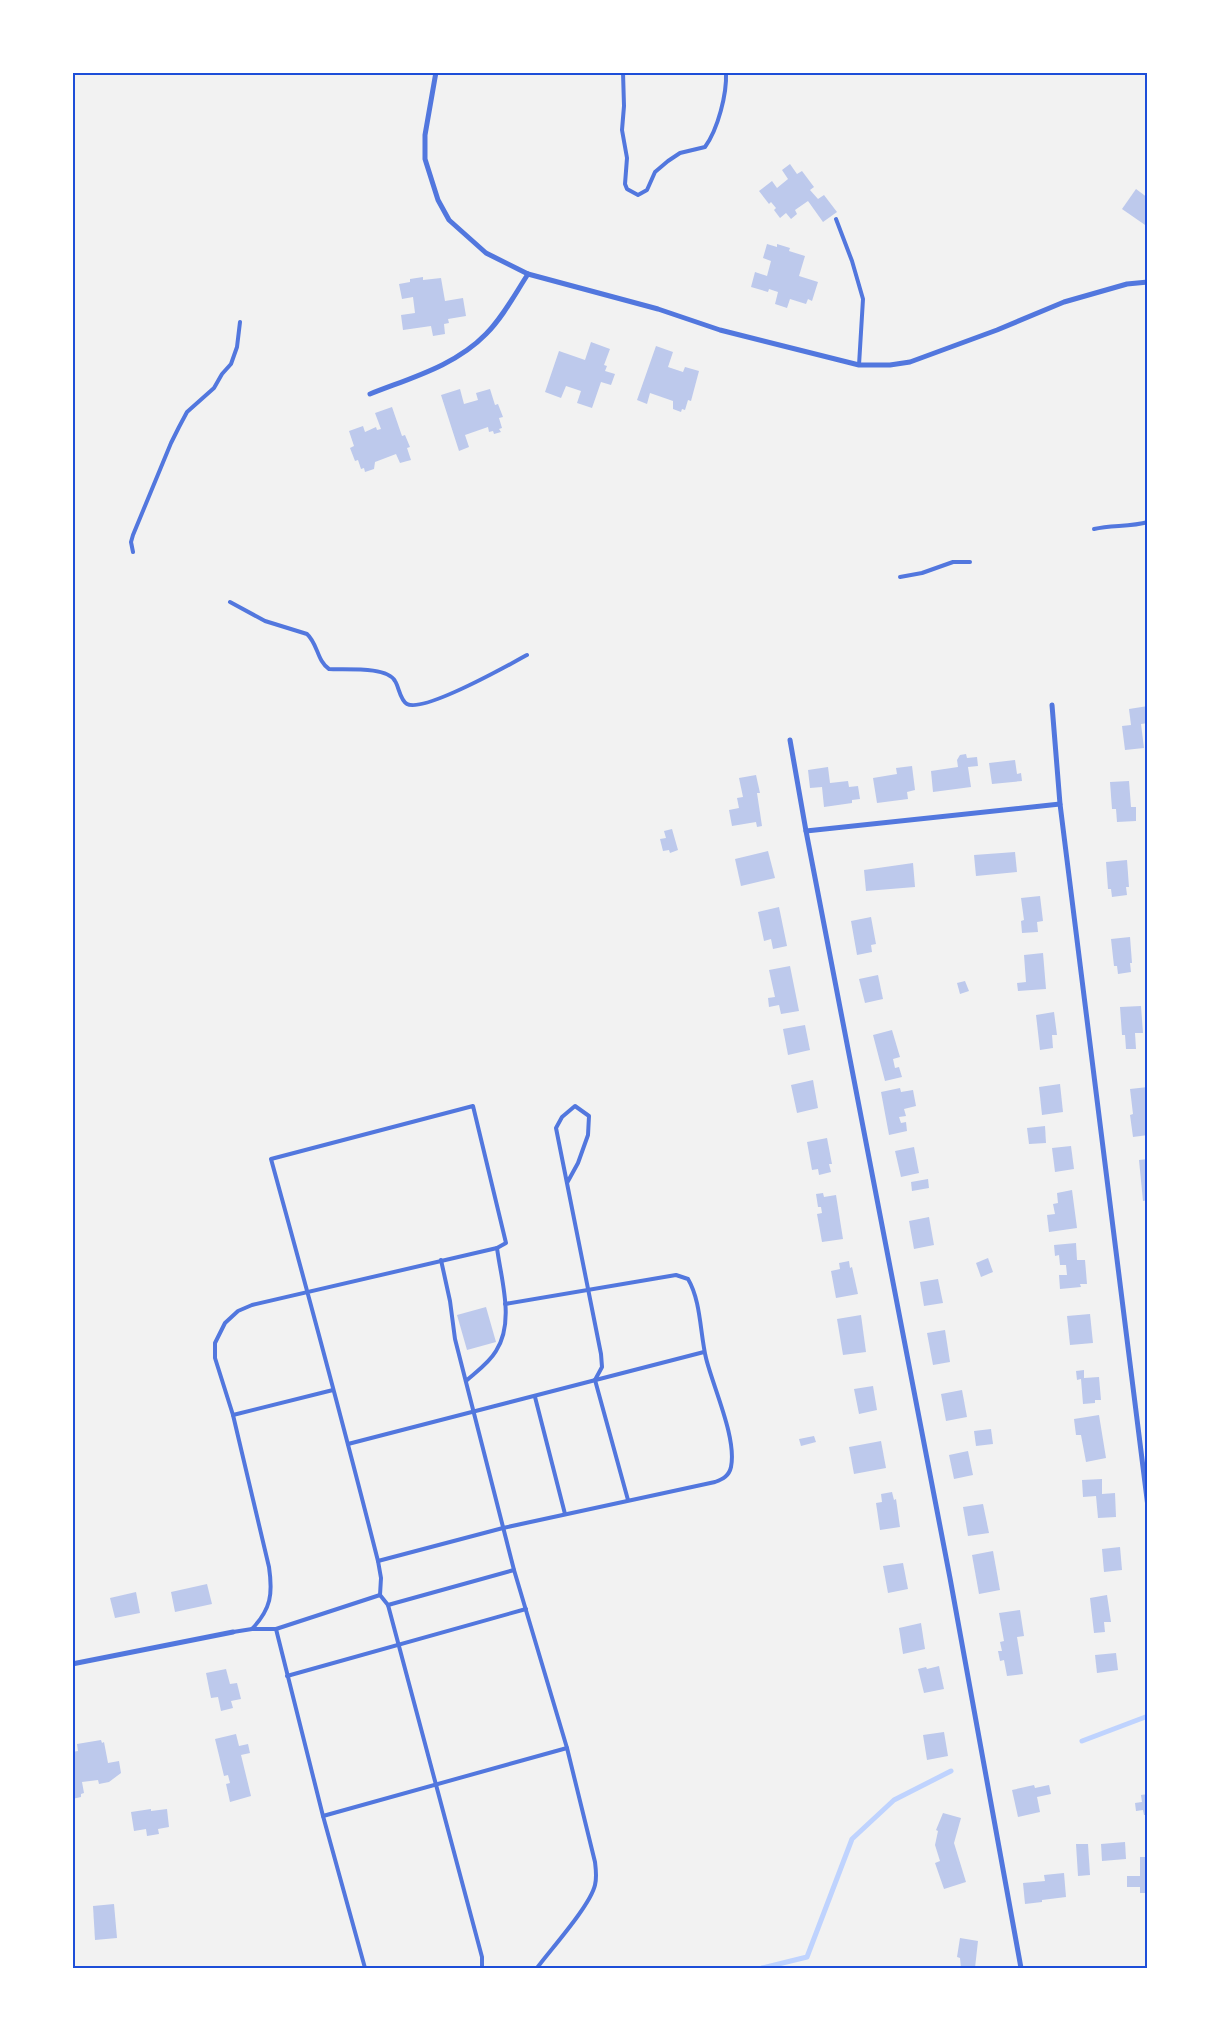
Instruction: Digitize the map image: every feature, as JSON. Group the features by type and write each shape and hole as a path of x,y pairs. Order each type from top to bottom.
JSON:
{"street":[{"path":"436,72 425,143 425,159 438,200 449,220 486,253 528,274 658,309 720,330 859,365 890,365 910,362 997,330 1064,302 1127,284 1148,282"},
{"path":"370,394 448,362 470,350 487,334 503,314 528,274"},
{"path":"1052,705 1060,804 1148,1507"},
{"path":"790,740 806,832 950,1578 1021,1968"},
{"path":"806,832 1060,804"},
{"path":"72,1664 233,1632"}],"lane":[{"path":"623,72 623,139 627,165 625,184 626,189 638,194 648,190 655,172 668,161 680,153 705,148 712,134 724,98 726,72"},
{"path":"836,219 852,261 863,299 859,365"},
{"path":"133,552 131,542 133,535 171,443 187,412 214,388 222,374 231,364 240,322"},
{"path":"1094,529 1108,526 1131,526 1148,522"},
{"path":"900,577 922,573 954,562 970,562"},
{"path":"230,602 265,621 307,634 312,639 324,665 329,668 372,670 390,674 394,678 406,704 424,703 464,688 527,655"},
{"path":"252,1629 262,1618 268,1606 272,1588 269,1567 233,1415 215,1358 215,1342 220,1331 232,1315 252,1305 308,1293 497,1248 506,1243 473,1106 271,1159 308,1293 378,1561 381,1578 380,1595 388,1605 482,1957 482,1968"},
{"path":"567,1183 578,1162 588,1135 588,1116 575,1106 562,1118 556,1128 601,1354 602,1367 595,1380 628,1500"},
{"path":"466,1381 487,1362 502,1338 505,1322 505,1304 497,1248"},
{"path":"441,1260 451,1306 452,1326 514,1570 567,1748 592,1846 596,1875 594,1888 583,1908 537,1968"},
{"path":"378,1561 503,1528 715,1482 725,1479 728,1474 731,1467 731,1452 727,1429 704,1352 698,1312 692,1285 688,1279 676,1275 505,1304"},
{"path":"348,1444 704,1352"},
{"path":"233,1415 333,1390"},
{"path":"535,1397 565,1514"},
{"path":"388,1605 514,1570"},
{"path":"233,1632 252,1629 276,1629 380,1595"},
{"path":"287,1676 526,1609"},
{"path":"276,1629 323,1816 366,1968"},
{"path":"323,1816 567,1748"}],"building":[{"path":"790,164 797,174 802,171 814,187 810,190 818,199 824,195 837,212 823,222 808,201 795,210 797,214 791,219 786,213 780,218 774,210 776,208 771,202 769,204 759,191 772,181 777,188 788,179 782,170"},
{"path":"1136,189 1148,198 1148,227 1122,209"},
{"path":"1146,227 1148,227 1148,253 1145,253"},
{"path":"767,244 777,247 777,244 790,248 789,251 805,256 799,276 818,282 812,301 808,299 806,304 790,299 787,308 775,304 778,292 769,289 768,292 751,287 755,272 767,276 771,261 763,258"},
{"path":"423,277 423,280 441,278 445,301 463,298 466,316 448,319 449,323 444,324 445,334 433,336 431,326 403,330 401,315 415,313 413,297 402,299 399,284 410,282 410,279"},
{"path":"591,342 610,349 604,365 607,366 605,371 615,374 611,385 601,382 592,408 577,403 581,391 566,386 561,398 545,392 559,351 585,360"},
{"path":"656,346 673,352 668,367 683,372 685,367 699,371 691,401 688,400 685,410 682,409 681,412 673,409 673,401 650,393 647,404 637,400"},
{"path":"460,389 464,404 478,400 476,393 490,389 495,405 498,404 503,417 499,418 502,428 499,429 501,432 494,434 493,431 489,432 488,427 465,435 469,447 459,451 441,395"},
{"path":"392,407 402,436 405,435 410,447 407,448 411,460 400,463 396,454 375,462 374,469 365,472 364,468 361,469 358,460 355,461 350,448 354,446 349,431 363,426 365,432 376,427 377,430 381,429 375,413"},
{"path":"1148,706 1148,723 1141,724 1144,748 1125,750 1122,726 1131,725 1129,709"},
{"path":"966,754 967,758 977,757 978,766 968,767 971,787 933,792 931,771 958,767 957,760 960,755"},
{"path":"1015,760 1017,774 1021,773 1022,781 992,784 989,763"},
{"path":"912,766 915,790 907,792 908,799 877,803 873,778 897,774 896,768"},
{"path":"828,767 830,783 848,781 849,787 858,786 860,799 852,800 852,803 824,807 822,787 810,788 808,770"},
{"path":"756,775 760,793 757,793 762,826 757,827 756,822 732,826 729,810 739,808 737,798 743,797 739,778"},
{"path":"1129,781 1131,807 1136,807 1136,821 1117,822 1116,809 1112,809 1110,782"},
{"path":"672,829 678,850 670,853 669,850 663,851 660,839 666,838 664,831"},
{"path":"768,851 775,878 741,886 735,859"},
{"path":"1015,852 1017,872 976,876 974,855"},
{"path":"1127,860 1129,887 1126,887 1127,895 1112,897 1111,889 1108,889 1106,862"},
{"path":"913,863 915,887 866,891 864,870"},
{"path":"1040,896 1043,921 1037,922 1038,932 1022,933 1021,921 1024,920 1021,898"},
{"path":"779,907 787,946 773,949 771,939 764,941 758,912"},
{"path":"871,917 876,944 871,945 872,952 857,955 851,921"},
{"path":"1130,937 1131,972 1118,974 1117,966 1114,966 1111,939"},
{"path":"1043,953 1046,989 1018,991 1017,983 1026,982 1024,955"},
{"path":"790,966 799,1011 781,1014 779,1005 769,1007 768,998 775,997 769,970"},
{"path":"878,975 883,999 865,1003 859,979"},
{"path":"965,981 969,991 960,994 957,983"},
{"path":"1141,1006 1143,1033 1135,1033 1136,1049 1126,1049 1125,1035 1122,1035 1120,1007"},
{"path":"1054,1012 1057,1035 1052,1035 1053,1048 1040,1050 1036,1015"},
{"path":"805,1025 810,1050 788,1055 783,1029"},
{"path":"892,1030 900,1057 893,1059 895,1068 899,1067 902,1077 885,1081 873,1035"},
{"path":"813,1080 818,1108 797,1113 791,1085"},
{"path":"1060,1084 1063,1112 1042,1115 1039,1087"},
{"path":"1148,1087 1148,1135 1133,1137 1130,1115 1133,1114 1130,1089"},
{"path":"900,1088 901,1092 913,1090 916,1106 904,1109 906,1116 899,1117 901,1123 906,1122 907,1131 889,1135 881,1092"},
{"path":"1045,1126 1046,1143 1029,1144 1027,1128"},
{"path":"827,1138 832,1164 829,1164 831,1172 819,1175 818,1169 812,1170 807,1142"},
{"path":"1071,1146 1074,1169 1055,1172 1052,1148"},
{"path":"914,1147 919,1173 901,1177 895,1151"},
{"path":"1148,1159 1148,1200 1143,1201 1139,1160"},
{"path":"928,1179 929,1188 912,1191 911,1182"},
{"path":"1072,1190 1077,1228 1049,1232 1047,1215 1055,1214 1053,1204 1058,1203 1057,1193"},
{"path":"823,1193 824,1197 836,1195 843,1239 822,1242 817,1214 822,1213 821,1207 818,1207 816,1194"},
{"path":"929,1217 934,1245 914,1249 909,1221"},
{"path":"1076,1243 1077,1260 1085,1260 1087,1284 1080,1284 1081,1287 1060,1289 1059,1275 1067,1275 1066,1265 1060,1265 1059,1255 1055,1256 1054,1245"},
{"path":"988,1258 993,1272 981,1277 976,1263"},
{"path":"849,1261 858,1294 836,1298 831,1271 840,1269 839,1263"},
{"path":"938,1279 943,1303 924,1306 920,1282"},
{"path":"486,1307 496,1342 467,1350 457,1315"},
{"path":"1090,1314 1093,1343 1070,1345 1067,1316"},
{"path":"861,1315 866,1352 843,1355 837,1319"},
{"path":"945,1330 950,1362 933,1365 927,1333"},
{"path":"1084,1370 1084,1378 1099,1377 1101,1400 1095,1400 1095,1403 1083,1404 1081,1379 1077,1380 1076,1371"},
{"path":"873,1386 877,1410 859,1414 854,1389"},
{"path":"962,1390 967,1417 946,1421 941,1394"},
{"path":"1099,1415 1106,1458 1086,1462 1081,1435 1076,1435 1074,1419"},
{"path":"991,1429 993,1444 976,1446 974,1431"},
{"path":"814,1436 816,1442 801,1446 799,1439"},
{"path":"881,1441 886,1468 854,1474 849,1447"},
{"path":"968,1451 973,1475 954,1479 949,1455"},
{"path":"1102,1479 1102,1494 1115,1493 1116,1517 1098,1518 1096,1496 1083,1497 1082,1480"},
{"path":"892,1492 894,1500 896,1499 900,1527 880,1530 876,1503 882,1502 881,1494"},
{"path":"983,1504 989,1533 968,1536 963,1507"},
{"path":"1120,1547 1122,1570 1104,1572 1102,1549"},
{"path":"993,1551 1000,1590 979,1594 972,1555"},
{"path":"903,1563 908,1589 888,1593 883,1566"},
{"path":"207,1584 212,1604 175,1612 171,1592"},
{"path":"136,1592 140,1613 115,1618 110,1598"},
{"path":"1107,1595 1111,1622 1104,1622 1105,1632 1094,1633 1090,1598"},
{"path":"1020,1610 1024,1636 1017,1637 1023,1674 1007,1676 1004,1660 1000,1661 998,1651 1002,1651 1000,1642 1004,1641 999,1613"},
{"path":"921,1623 925,1649 903,1654 899,1628"},
{"path":"1116,1653 1118,1670 1097,1673 1095,1655"},
{"path":"939,1666 944,1689 924,1693 918,1669"},
{"path":"226,1669 230,1684 237,1683 241,1699 231,1701 233,1708 221,1711 218,1697 211,1698 206,1673"},
{"path":"944,1732 948,1756 927,1760 923,1735"},
{"path":"236,1734 239,1746 248,1744 250,1753 241,1755 251,1796 230,1802 226,1784 230,1783 228,1775 224,1776 215,1739"},
{"path":"101,1740 102,1743 104,1742 108,1763 119,1761 121,1773 109,1782 99,1784 98,1780 82,1782 84,1793 81,1794 81,1797 72,1799 72,1752 78,1751 77,1744"},
{"path":"1034,1785 1035,1788 1049,1785 1051,1794 1037,1797 1040,1812 1018,1817 1012,1790"},
{"path":"1148,1794 1148,1815 1144,1815 1143,1810 1136,1811 1135,1803 1142,1802 1141,1795"},
{"path":"151,1809 151,1811 167,1809 169,1827 158,1829 159,1834 147,1836 146,1829 134,1831 131,1812"},
{"path":"943,1813 961,1818 954,1843 966,1882 944,1889 935,1863 940,1861 935,1845 938,1831 936,1830"},
{"path":"1125,1842 1126,1859 1102,1861 1101,1844"},
{"path":"1076,1844 1088,1844 1090,1875 1078,1876"},
{"path":"1140,1857 1148,1857 1148,1893 1140,1893 1140,1887 1127,1887 1127,1876 1140,1876"},
{"path":"1064,1873 1066,1897 1025,1904 1023,1883 1045,1881 1044,1875"},
{"path":"114,1904 117,1938 95,1940 93,1906"},
{"path":"960,1938 978,1941 975,1968 961,1968 960,1958 957,1957"}],"waterway":[{"path":"1082,1741 1148,1716"},
{"path":"762,1968 807,1957 852,1839 894,1800 951,1771"}]}
